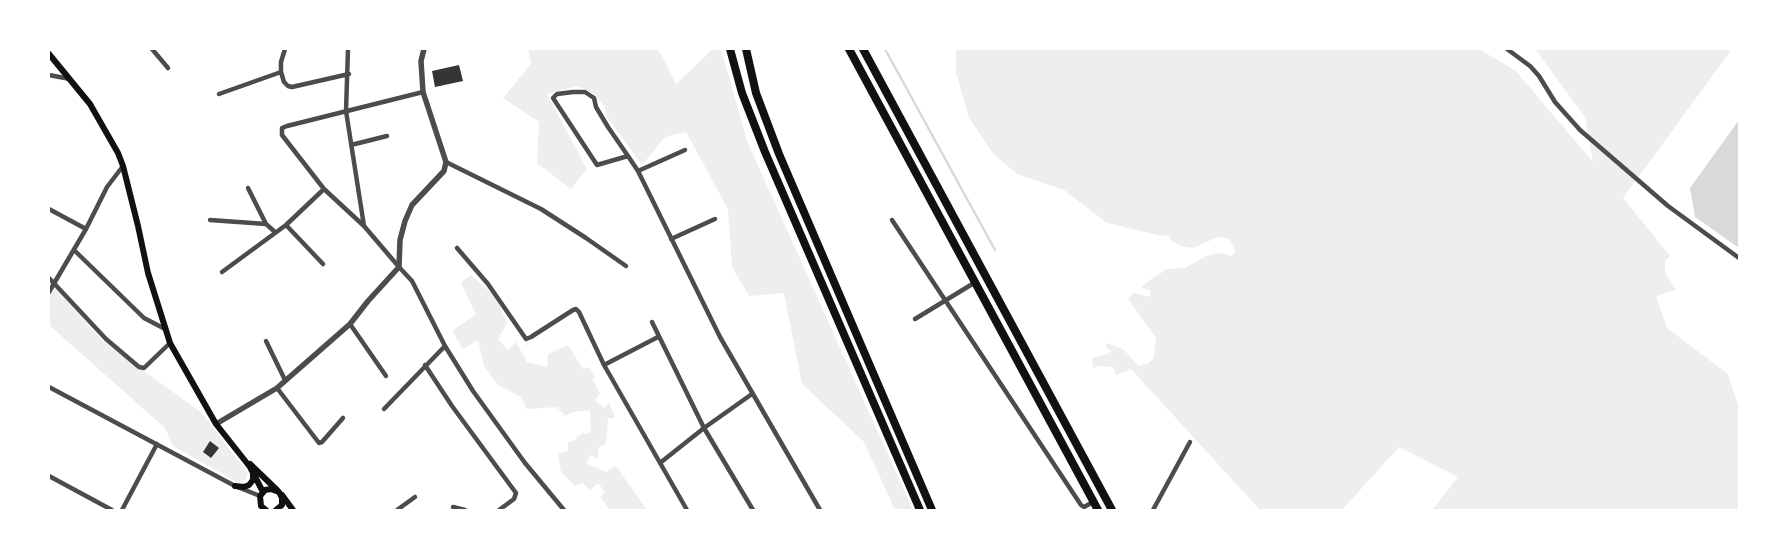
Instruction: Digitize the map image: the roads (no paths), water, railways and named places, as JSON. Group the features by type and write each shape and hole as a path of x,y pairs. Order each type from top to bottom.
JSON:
{"main road":[{"path":"730,49 742,93 765,152 920,510"},
{"path":"746,49 756,93 779,154 932,510"},
{"path":"848,49 1098,510"},
{"path":"862,49 1112,510"},
{"path":"49,54 90,104 110,138 123,166 148,273 170,344 216,424 239,452 279,492 293,510"},
{"path":"239,452 253,473 262,494 261,506 266,510"},
{"path":"235,486 244,487 250,485 253,480 253,473"},
{"path":"262,494 268,489 279,492"},
{"path":"276,510 282,505 279,492"}],"street":[{"path":"152,49 168,68"},
{"path":"285,49 281,62 281,72 285,84 292,87 349,74"},
{"path":"348,49 349,74 346,111 364,226"},
{"path":"216,424 286,380 350,324 368,301 399,268 400,240 412,205 444,170 446,162 423,92 421,61 424,49"},
{"path":"1507,49 1530,66 1559,107 1580,130 1668,206 1739,258"},
{"path":"219,94 281,72"},
{"path":"49,75 71,80"},
{"path":"423,92 282,128 282,135 324,189 364,226 399,268 412,280 445,346 473,391 525,463 564,510"},
{"path":"628,156 598,165 553,98 557,94 573,92 584,92 594,98 596,107 638,171 720,337 820,510"},
{"path":"351,145 387,136"},
{"path":"638,171 686,150"},
{"path":"446,162 541,209 626,266"},
{"path":"49,292 86,229 107,187 123,166"},
{"path":"248,188 266,224 275,232"},
{"path":"222,272 286,225 324,189"},
{"path":"49,209 86,229"},
{"path":"671,239 715,219"},
{"path":"210,220 266,224"},
{"path":"892,220 1081,506 1084,507 1093,502"},
{"path":"286,225 323,264"},
{"path":"457,248 488,284 526,339 576,309 579,312 604,365 687,510"},
{"path":"74,250 144,318 165,329"},
{"path":"49,278 106,339 139,367 144,368 170,344"},
{"path":"915,319 974,283"},
{"path":"652,322 704,428 753,510"},
{"path":"350,324 386,376"},
{"path":"604,365 658,336"},
{"path":"266,341 286,380"},
{"path":"384,409 445,346"},
{"path":"425,365 452,406 516,492 514,500 499,510"},
{"path":"49,387 235,486 262,494"},
{"path":"276,388 319,443 343,418"},
{"path":"660,463 704,428 752,394"},
{"path":"1153,510 1190,442"},
{"path":"122,510 157,444"},
{"path":"49,476 112,510"},
{"path":"397,510 415,496"},
{"path":"453,507 465,510"}],"waterway":[{"path":"885,49 995,250"}]}
